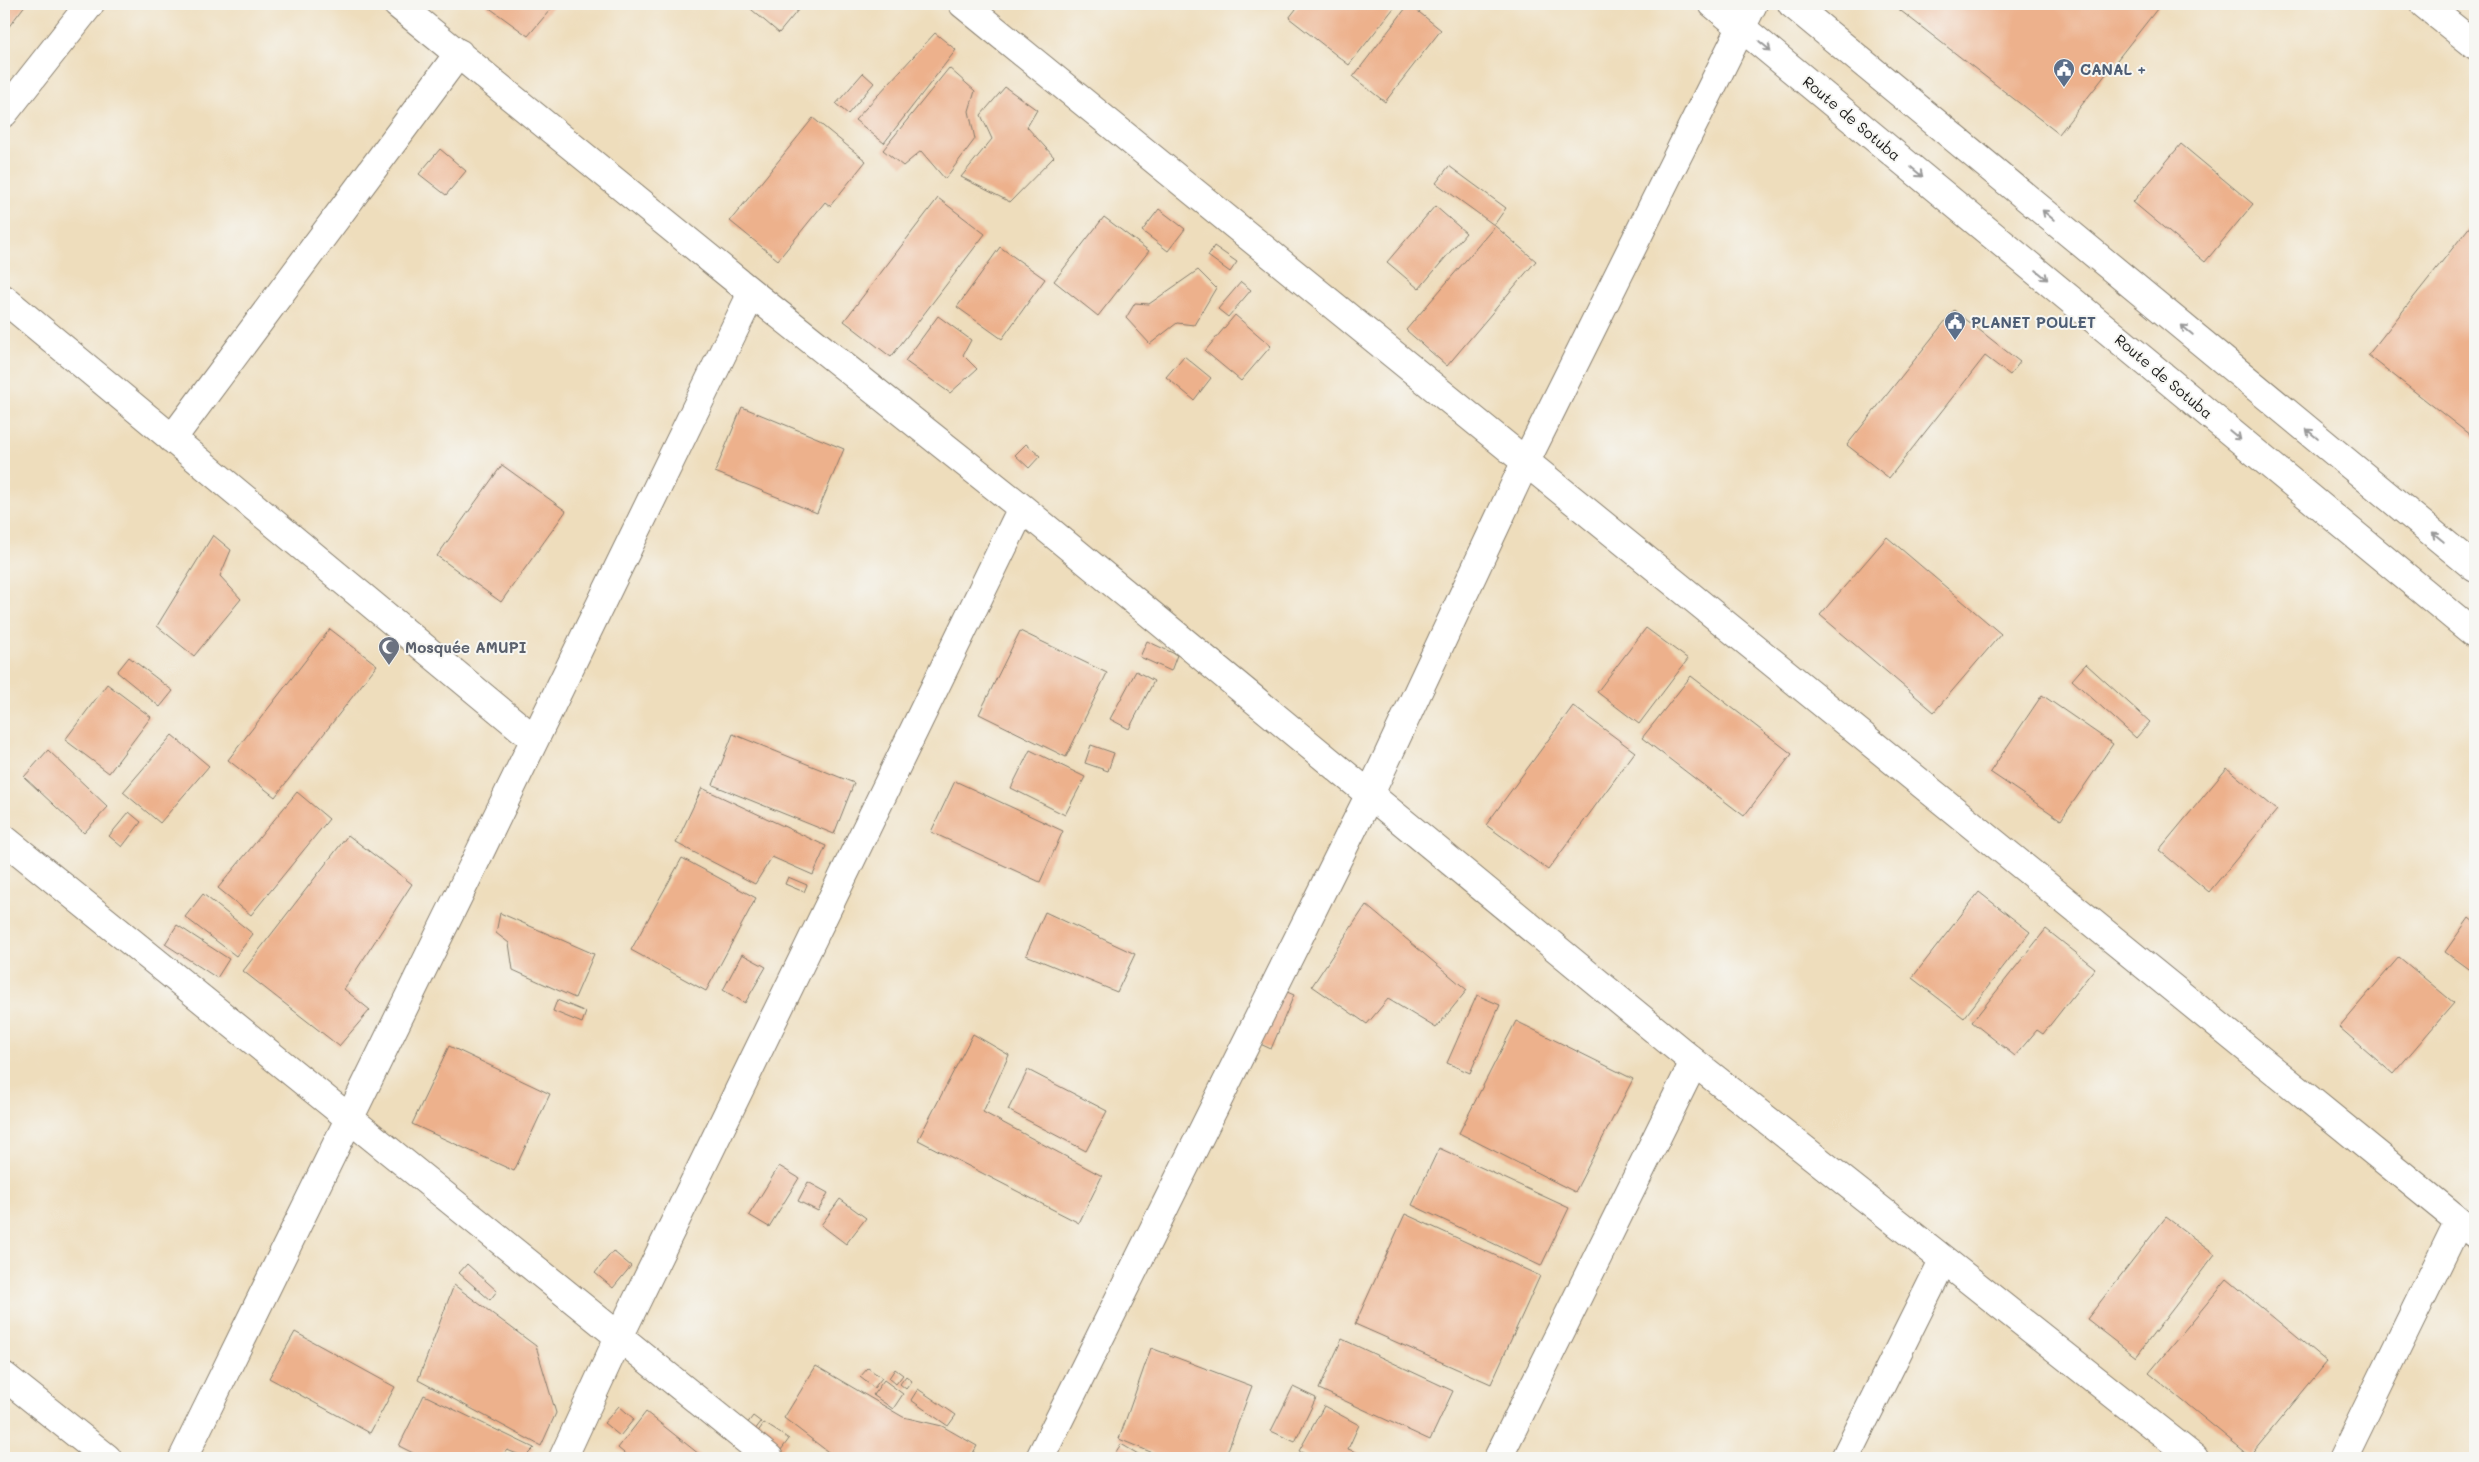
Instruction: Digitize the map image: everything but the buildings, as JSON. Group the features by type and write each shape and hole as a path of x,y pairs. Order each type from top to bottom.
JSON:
{"street":[{"path":"4,113 90,4"},
{"path":"397,4 427,13 459,53 752,294 1022,508 1694,1062 1942,1261 2194,1458"},
{"path":"963,4 2467,1228 2343,1458"},
{"name":"Route de Sotuba","path":"1713,4 1748,15 2475,634"},
{"path":"1792,4 2475,568"},
{"path":"2424,4 2475,45"},
{"path":"1040,1458 1370,794 1525,462 1748,15"},
{"path":"172,438 459,53"},
{"path":"183,1458 351,1120 534,739 752,294"},
{"path":"4,299 534,739"},
{"path":"563,1458 619,1337 1022,508"},
{"path":"4,839 768,1458"},
{"path":"1498,1458 1694,1062"},
{"path":"1845,1458 1942,1261"},
{"path":"4,1376 107,1458"}],"place":[{"name":"CANAL +","path":"2064,88"},
{"name":"PLANET POULET","path":"1955,341"},
{"name":"Mosquée AMUPI","path":"389,666"}]}
